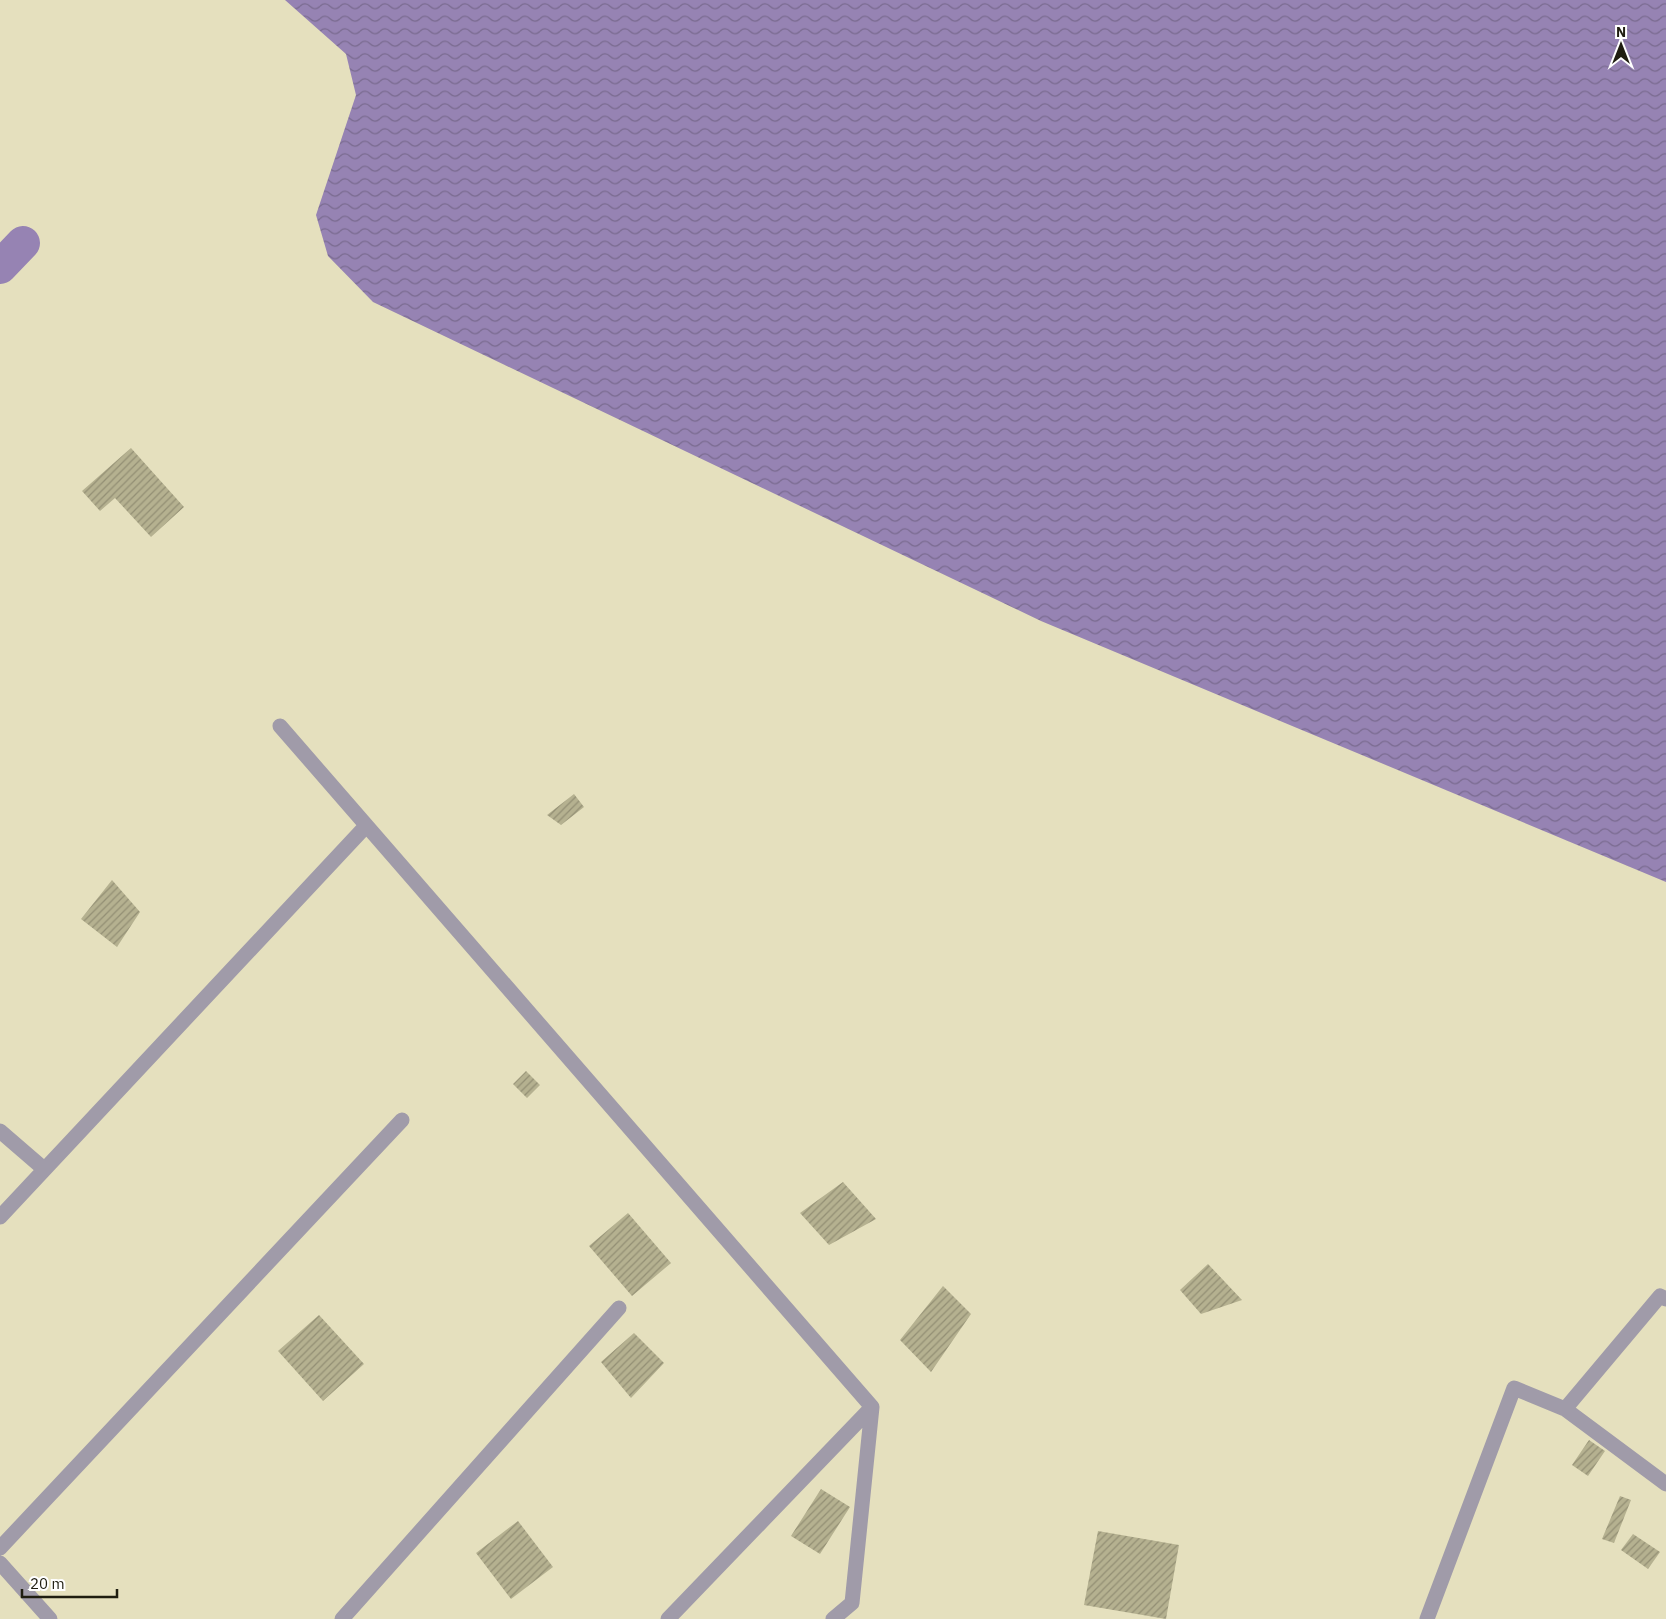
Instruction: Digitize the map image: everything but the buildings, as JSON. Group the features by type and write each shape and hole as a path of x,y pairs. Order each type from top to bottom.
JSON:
{"street":[{"path":"280,726 872,1407 852,1603 833,1619"},
{"path":"0,1216 366,826"},
{"path":"0,1548 402,1120"},
{"path":"0,1131 44,1169"},
{"path":"1565,1409 1660,1296 1666,1299"},
{"path":"342,1619 619,1308"},
{"path":"1427,1619 1514,1388 1565,1409 1666,1484"},
{"path":"668,1619 872,1407"},
{"path":"0,1564 50,1619"}],"water":[{"path":"285,0 1666,0 1666,882 1041,621 373,302 328,256 316,215 356,95 346,54"}],"waterway":[{"path":"0,267 23,243"}]}
